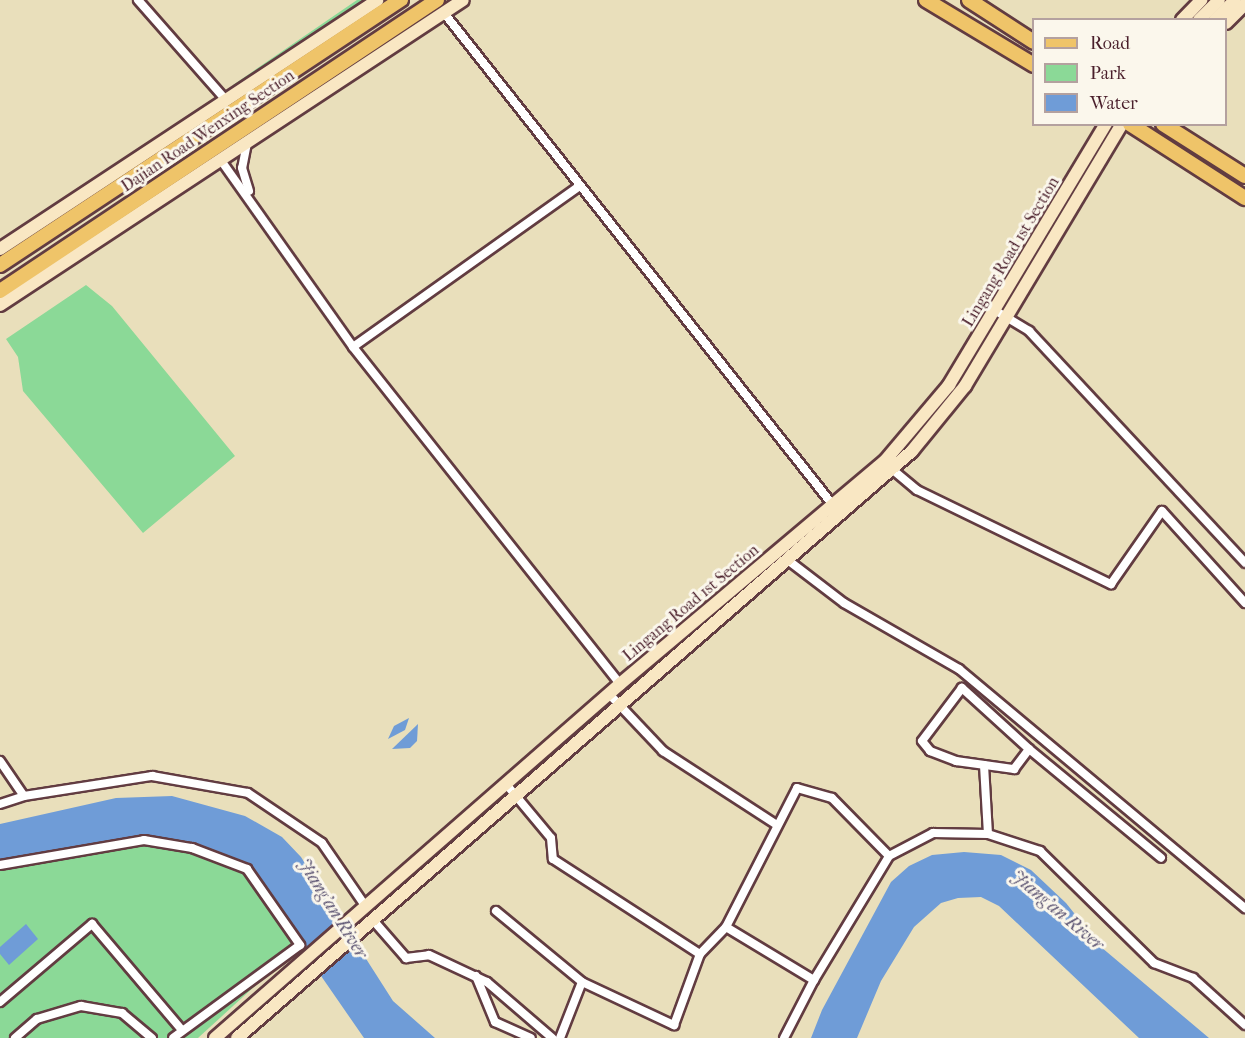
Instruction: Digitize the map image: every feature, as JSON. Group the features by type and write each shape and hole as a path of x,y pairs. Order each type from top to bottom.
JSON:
{"main road":[{"path":"0,249 377,0"},
{"name":"Dajian Road Wenxing Section","path":"0,265 401,0"},
{"name":"Dajian Road Wenxing Section","path":"0,291 437,0"},
{"path":"0,305 463,0"},
{"path":"926,0 1032,64"},
{"path":"969,0 1032,41"},
{"path":"1184,18 1201,0"},
{"path":"1200,18 1219,0"},
{"path":"1217,18 1235,0"},
{"path":"1227,21 1245,4"},
{"name":"Lingang Road 1st Section","path":"215,1038 620,684 884,462 916,428 949,385 1105,126"},
{"name":"Lingang Road 1st Section","path":"237,1038 618,705 893,470 959,394 1121,126"},
{"path":"1133,126 1245,198"},
{"path":"1166,126 1245,176"}],"street":[{"path":"138,0 226,100"},
{"path":"444,13 578,187 841,515"},
{"path":"248,142 242,168 244,183 256,205"},
{"path":"220,159 256,205 353,347 620,684"},
{"path":"353,347 578,187"},
{"path":"996,310 1029,331 1245,563"},
{"path":"893,470 917,490 1111,584 1162,511 1245,603"},
{"path":"789,561 844,603 959,669 1245,908"},
{"path":"1029,749 1014,769 956,761 930,751 922,741 962,688 1029,749 1161,858"},
{"path":"609,694 663,751 777,825"},
{"path":"0,761 24,796"},
{"path":"984,765 988,834"},
{"path":"0,804 24,796 152,776 248,793 322,843 366,907"},
{"path":"506,784 551,838 553,860 700,954"},
{"path":"496,911 582,982 674,1025 700,954 726,927 797,788 832,798 889,856"},
{"path":"784,1038 814,980 889,856 933,833 988,834 1040,850 1154,963 1192,978 1245,1025"},
{"path":"0,865 144,840 192,848 247,869 300,945 181,1029 173,1038"},
{"path":"372,919 406,958 429,955 476,976 552,1038"},
{"path":"0,1002 92,924 181,1029"},
{"path":"726,927 814,980"},
{"path":"476,976 495,1022 531,1038"},
{"path":"560,1038 582,982"},
{"path":"15,1038 38,1019 81,1006 122,1013 152,1038"}],"green space":[{"path":"357,0 366,0 238,88 233,85"},
{"path":"86,285 112,306 235,456 143,533 23,391 18,357 6,339"},
{"path":"144,840 192,848 247,869 300,945 198,1038 0,1038 0,864"}],"water":[{"path":"409,718 405,730 388,739 394,726"},
{"path":"418,724 417,741 410,748 392,749"},
{"name":"Jiang'an River","path":"172,796 245,816 282,837 301,857 393,1001 435,1038 364,1038 247,869 227,860 144,840 0,864 0,824 116,798"},
{"name":"Jiang'an River","path":"964,852 1001,855 1031,870 1066,903 1101,947 1209,1038 1139,1038 999,906 981,897 958,898 941,903 914,927 881,981 857,1038 811,1038 822,1010 891,882 909,866 932,855"},
{"path":"26,924 38,939 9,965 0,954 0,947"}]}
